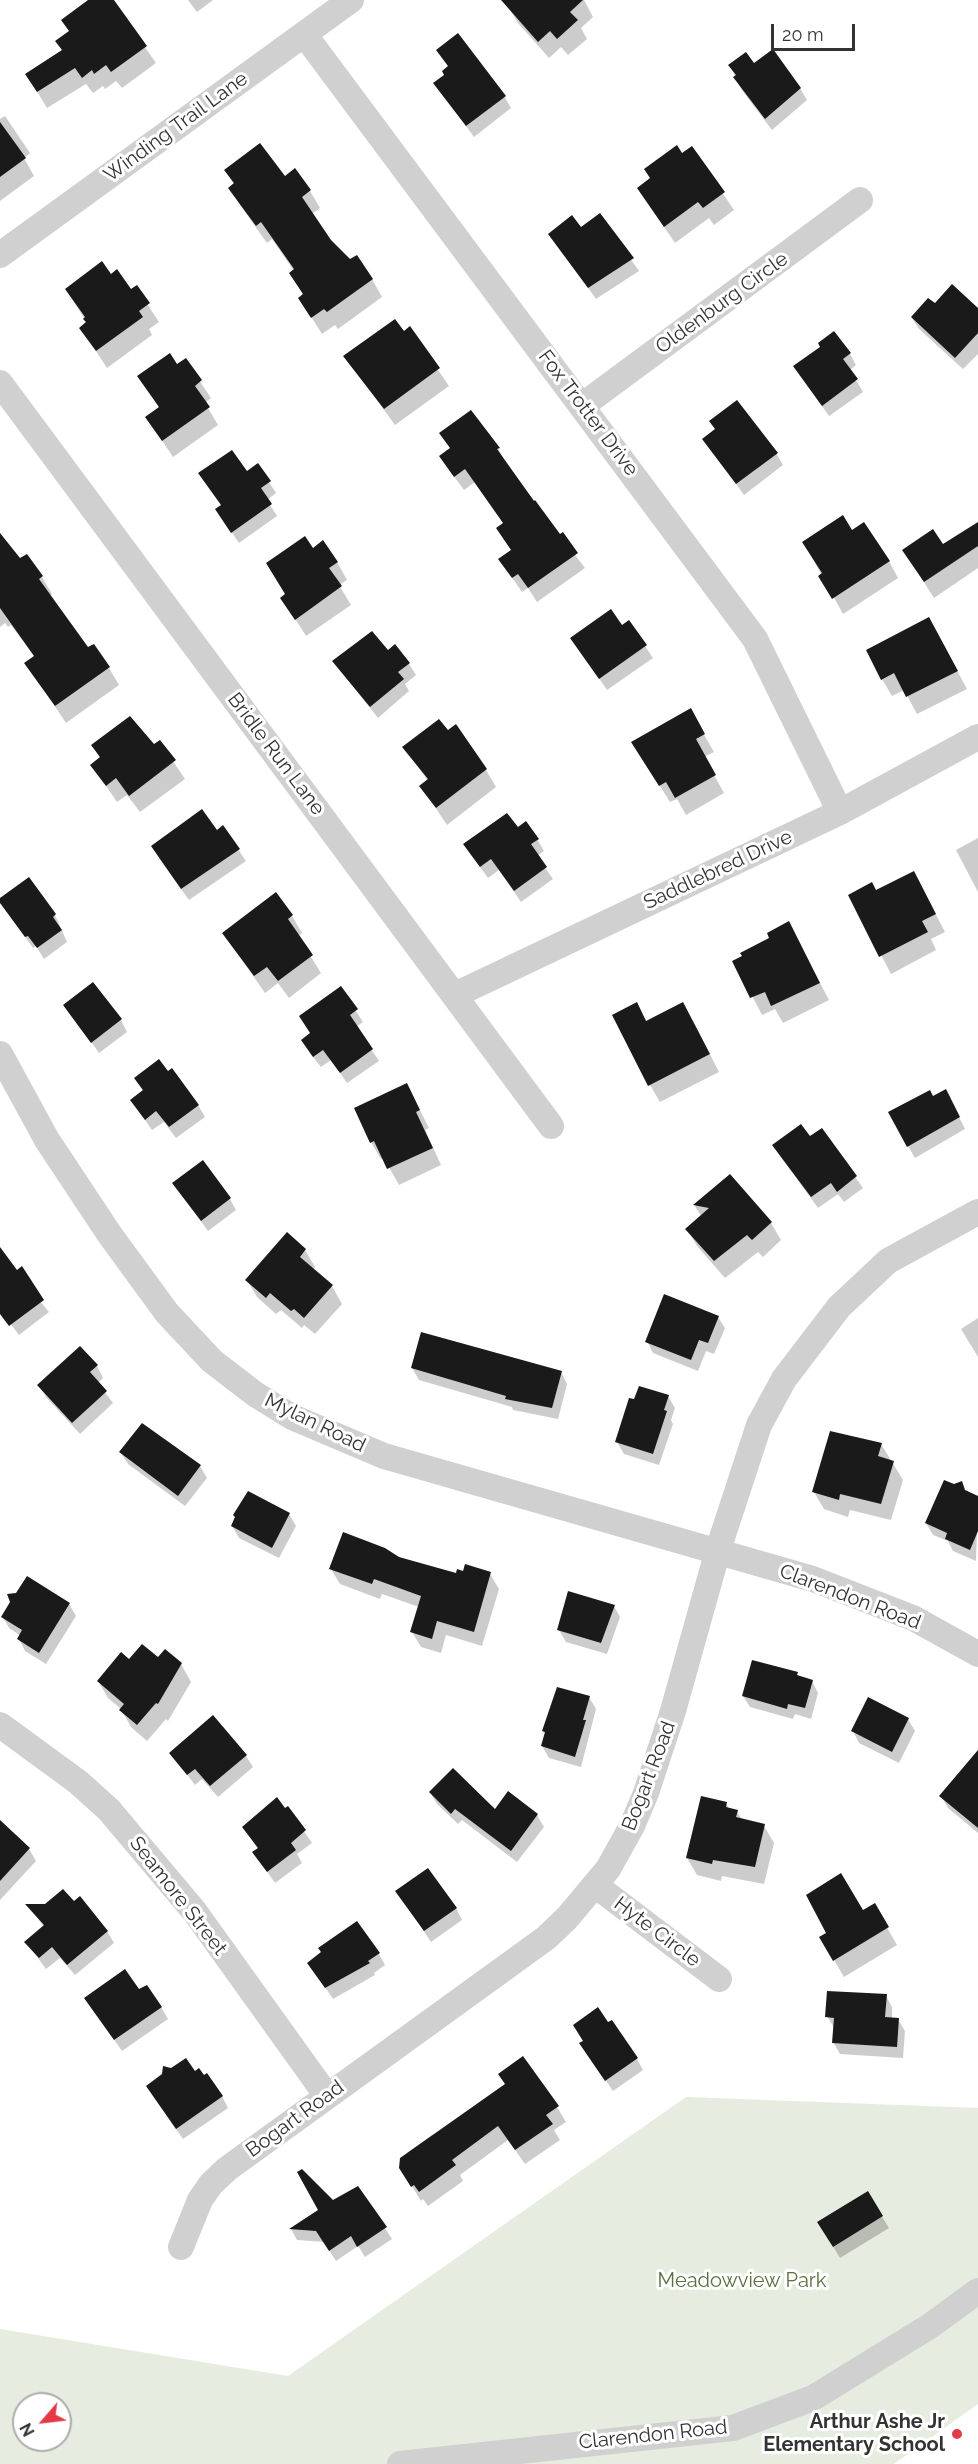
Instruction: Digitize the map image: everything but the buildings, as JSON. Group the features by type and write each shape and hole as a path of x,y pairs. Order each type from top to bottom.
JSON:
{"street":[{"name":"Winding Trail Lane","path":"0,255 351,0"},
{"name":"Fox Trotter Drive","path":"304,34 583,405 755,639 840,812"},
{"name":"Oldenburg Circle","path":"583,405 860,200"},
{"name":"Bridle Run Lane","path":"0,383 551,1126"},
{"name":"Saddlebred Drive","path":"455,995 840,812 978,737"},
{"name":"Mylan Road","path":"0,1054 47,1140 110,1235 167,1313 212,1361 255,1394 292,1417 384,1456 718,1550"},
{"name":"Bogart Road","path":"181,2247 200,2200 211,2184 227,2169 546,1938 567,1918 608,1869 632,1826 646,1793 673,1711 718,1550 759,1425 784,1379 839,1307 888,1261 978,1212"},
{"name":"Clarendon Road","path":"718,1550 813,1579 913,1618 978,1654"},
{"name":"Seamore Street","path":"0,1725 78,1782 109,1810 195,1912 327,2096"},
{"name":"Hyte Circle","path":"595,1885 719,1979"},
{"name":"Clarendon Road","path":"400,2464 733,2428 813,2398 930,2326 978,2291"}],"green space":[{"name":"Meadowview Park","path":"686,2097 978,2108 978,2404 894,2464 0,2464 0,2329 288,2376"}],"place":[{"name":"Arthur Ashe Jr Elementary School","path":"957,2434"}]}
